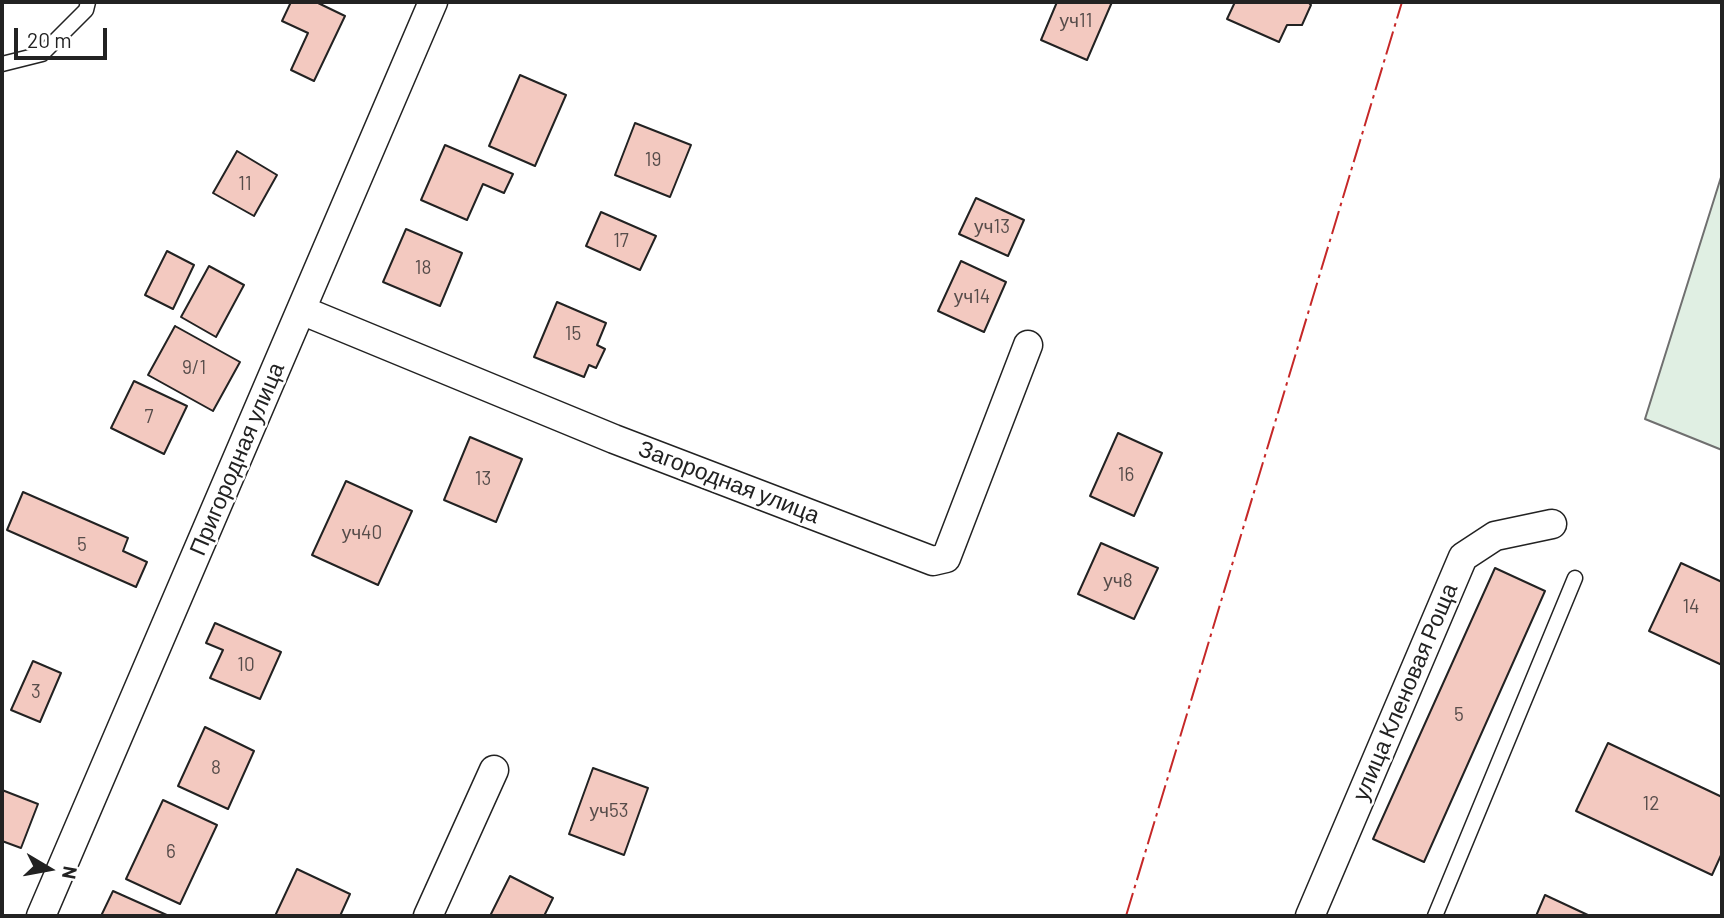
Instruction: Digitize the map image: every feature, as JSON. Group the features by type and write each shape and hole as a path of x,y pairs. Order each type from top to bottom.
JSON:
{"street":[{"name":"Пригородная улица","path":"41,916 433,2"},
{"name":"Загородная улица","path":"301,310 602,434 933,561 946,558 1028,345"},
{"name":"улица Кленовая Роща","path":"1310,916 1463,557 1495,536 1552,524"},
{"path":"428,916 494,770"}],"lane":[{"path":"2,64 43,54 86,10 88,2"},
{"path":"1435,916 1575,578"}],"green space":[{"path":"1722,174 1722,450 1645,419"}],"building":[{"path":"291,2 316,2 345,16 314,81 291,70 308,33 282,21"},
{"path":"1057,2 1112,2 1087,60 1041,40"},
{"path":"1235,2 1308,2 1311,5 1302,25 1287,25 1279,42 1227,19"},
{"path":"520,75 566,95 535,166 489,146"},
{"path":"635,123 691,145 670,197 615,175"},
{"path":"445,145 513,174 504,193 483,184 467,220 421,200"},
{"path":"237,151 277,175 254,216 213,193"},
{"path":"976,198 1024,220 1008,256 959,234"},
{"path":"601,212 656,236 640,270 586,246"},
{"path":"406,229 462,253 440,306 383,282"},
{"path":"167,251 194,265 173,309 145,295"},
{"path":"961,261 1006,282 984,332 938,311"},
{"path":"209,266 244,285 216,337 181,317"},
{"path":"557,302 606,323 597,345 605,349 596,368 589,365 584,377 534,357"},
{"path":"175,326 240,362 213,411 148,375"},
{"path":"134,381 187,406 164,454 111,428"},
{"path":"1118,433 1162,453 1134,516 1090,496"},
{"path":"470,437 522,459 496,522 444,500"},
{"path":"346,481 412,511 378,585 312,555"},
{"path":"23,492 128,538 123,551 147,562 136,587 7,530"},
{"path":"1101,543 1158,568 1134,619 1078,594"},
{"path":"1681,563 1722,582 1722,665 1649,631"},
{"path":"1495,568 1545,591 1424,862 1373,839"},
{"path":"215,623 281,652 260,699 210,678 223,650 206,643"},
{"path":"33,661 61,673 40,722 11,710"},
{"path":"205,727 254,751 228,809 178,786"},
{"path":"1608,743 1722,797 1722,853 1712,875 1576,811"},
{"path":"593,768 648,788 624,855 569,834"},
{"path":"2,790 38,804 21,848 2,841"},
{"path":"163,800 217,825 180,904 126,879"},
{"path":"297,869 350,894 340,916 275,916"},
{"path":"510,876 553,898 544,916 490,916"},
{"path":"113,891 169,916 101,916"},
{"path":"1545,895 1590,916 1536,916"}],"power":[{"path":"1126,916 1402,2"}]}
